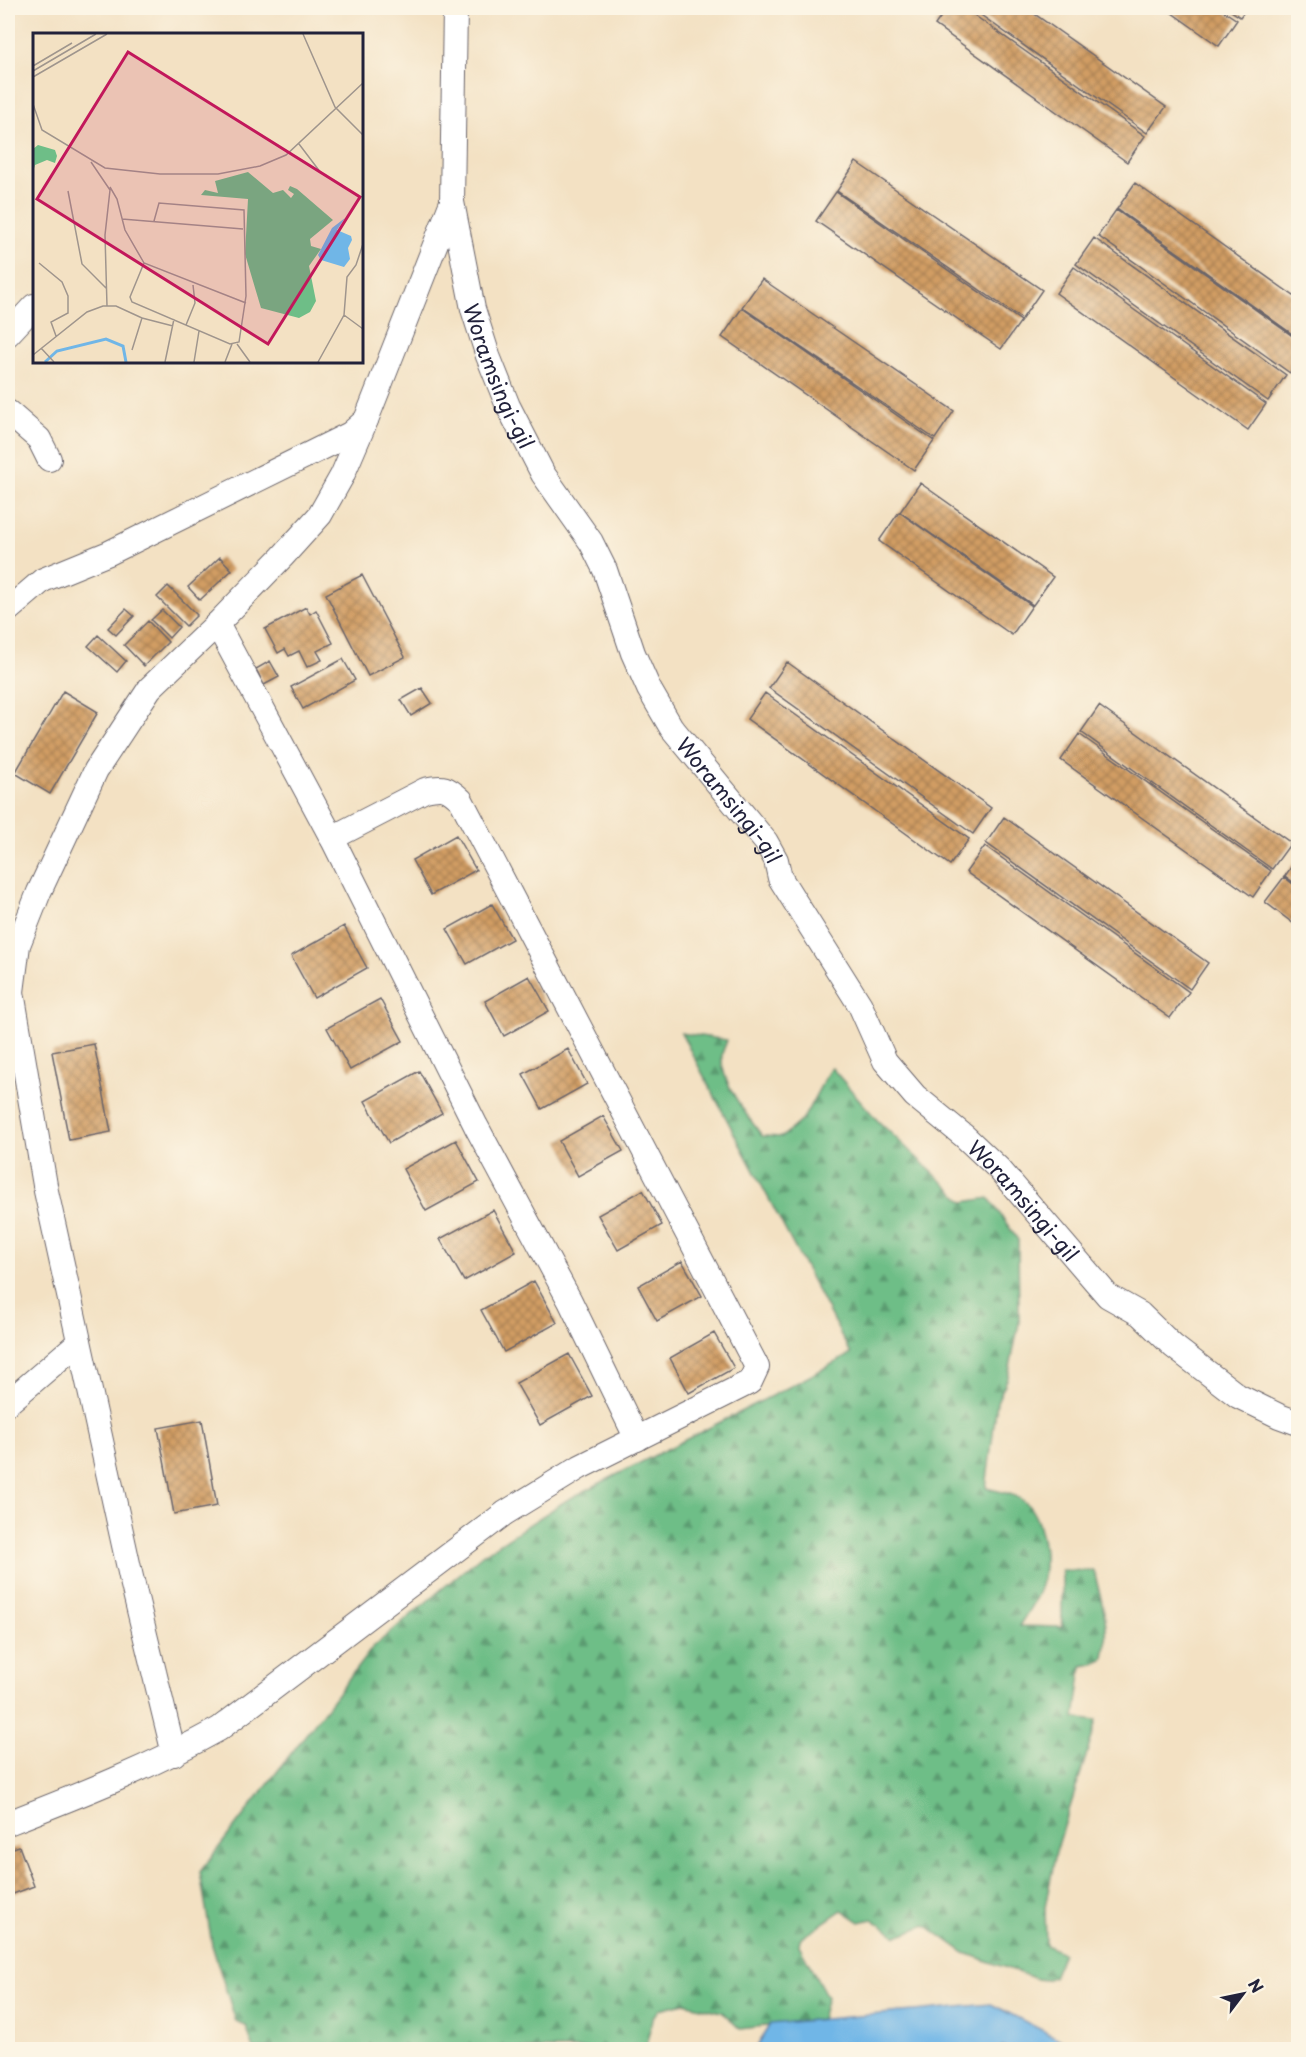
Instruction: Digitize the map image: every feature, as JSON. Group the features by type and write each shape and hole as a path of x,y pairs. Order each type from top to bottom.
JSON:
{"street":[{"name":"Woramsingi-gil","path":"455,8 452,202 473,309 488,356 508,406 543,474 591,542 605,570 633,653 671,727 766,842 776,860 780,878 860,1005 885,1062 915,1096 964,1136 999,1169 1108,1296 1140,1314 1173,1346 1238,1396 1299,1423"},
{"path":"174,1754 131,1577 46,1191 12,992 13,946 96,770 150,688 217,624 320,515 342,476 366,420 452,202"},
{"path":"8,334 33,307"},
{"path":"8,412 39,439 50,459"},
{"path":"8,610 43,580 109,553 350,434 366,420"},
{"path":"217,624 332,838 476,1126 570,1301 637,1439"},
{"path":"8,1823 98,1788 174,1754 219,1729 505,1513 580,1467 750,1382 758,1367 461,800 449,789 425,790 332,838"},
{"path":"8,1403 79,1342"}],"green space":[{"path":"681,1033 727,1040 722,1054 722,1064 729,1086 762,1136 782,1137 803,1119 831,1067 878,1121 964,1202 989,1198 1018,1240 1019,1323 1008,1377 997,1402 986,1488 1021,1499 1033,1513 1041,1534 1044,1556 1042,1582 1034,1602 1019,1626 1062,1627 1062,1570 1094,1571 1106,1626 1103,1660 1082,1666 1075,1718 1097,1721 1056,1852 1045,1907 1046,1945 1063,1953 1053,1977 1045,1980 1037,1979 965,1953 926,1925 897,1936 872,1919 860,1922 842,1910 800,1939 799,1945 827,1997 821,2019 740,2029 722,2012 684,2003 660,2009 652,2019 646,2048 643,2049 254,2049 246,2026 236,2022 212,1945 200,1872 373,1647 482,1555 567,1500 851,1354"}],"water":[{"path":"991,2004 1061,2040 1112,2049 1011,2050 1002,2047 1001,2050 755,2049 770,2024"}],"building":[{"path":"947,8 964,8 1145,136 1127,162 935,25"},
{"path":"971,8 1026,8 1166,107 1147,133"},
{"path":"1165,8 1219,8 1237,20 1219,46"},
{"path":"1227,8 1247,8 1240,17"},
{"path":"856,162 1042,290 1022,319 837,191"},
{"path":"1135,183 1298,299 1298,338 1117,209"},
{"path":"836,192 1021,321 1001,349 816,221"},
{"path":"1116,210 1298,340 1298,360 1290,373 1098,236"},
{"path":"1094,238 1286,375 1268,401 1076,264"},
{"path":"1074,267 1266,404 1248,430 1056,293"},
{"path":"762,279 954,411 935,439 742,307"},
{"path":"742,308 934,441 914,470 722,337"},
{"path":"920,483 1053,577 1033,605 900,512"},
{"path":"899,512 1032,606 1012,635 879,541"},
{"path":"220,557 232,570 200,600 188,587"},
{"path":"362,575 405,657 368,676 326,594"},
{"path":"168,586 197,615 186,626 157,597"},
{"path":"306,607 310,614 316,610 333,643 317,651 322,660 307,667 299,651 289,656 285,649 278,653 265,629"},
{"path":"126,609 134,616 116,635 108,628"},
{"path":"162,610 179,627 169,638 151,620"},
{"path":"148,621 168,642 144,666 124,645"},
{"path":"98,635 126,661 117,672 88,646"},
{"path":"343,659 355,680 303,709 291,687"},
{"path":"270,661 279,677 264,685 256,669"},
{"path":"787,662 991,808 973,834 769,688"},
{"path":"422,688 432,703 411,716 401,700"},
{"path":"63,691 98,712 50,794 15,773"},
{"path":"765,693 969,839 950,865 747,719"},
{"path":"1099,706 1291,843 1272,869 1081,732"},
{"path":"1079,734 1271,871 1253,897 1061,760"},
{"path":"1004,817 1208,963 1190,989 986,843"},
{"path":"456,835 476,870 431,895 412,860"},
{"path":"985,846 1189,992 1170,1018 966,872"},
{"path":"1298,857 1298,886 1285,876"},
{"path":"1284,877 1298,888 1298,927 1265,902"},
{"path":"492,904 512,939 467,964 447,929"},
{"path":"344,926 367,968 314,998 291,956"},
{"path":"529,976 549,1011 504,1036 485,1001"},
{"path":"380,999 403,1041 350,1070 327,1028"},
{"path":"94,1044 111,1132 69,1140 52,1052"},
{"path":"568,1049 587,1084 542,1109 523,1074"},
{"path":"419,1071 442,1113 389,1143 365,1101"},
{"path":"603,1116 623,1151 578,1176 559,1141"},
{"path":"456,1140 479,1182 426,1211 403,1169"},
{"path":"643,1190 662,1225 618,1250 598,1215"},
{"path":"493,1210 516,1252 464,1281 440,1239"},
{"path":"682,1261 702,1296 657,1321 638,1286"},
{"path":"534,1281 557,1323 504,1352 481,1310"},
{"path":"714,1333 734,1368 689,1393 670,1358"},
{"path":"569,1354 592,1396 540,1425 516,1383"},
{"path":"202,1420 217,1506 174,1514 158,1428"},
{"path":"19,1846 34,1886 8,1896 8,1850"}]}
